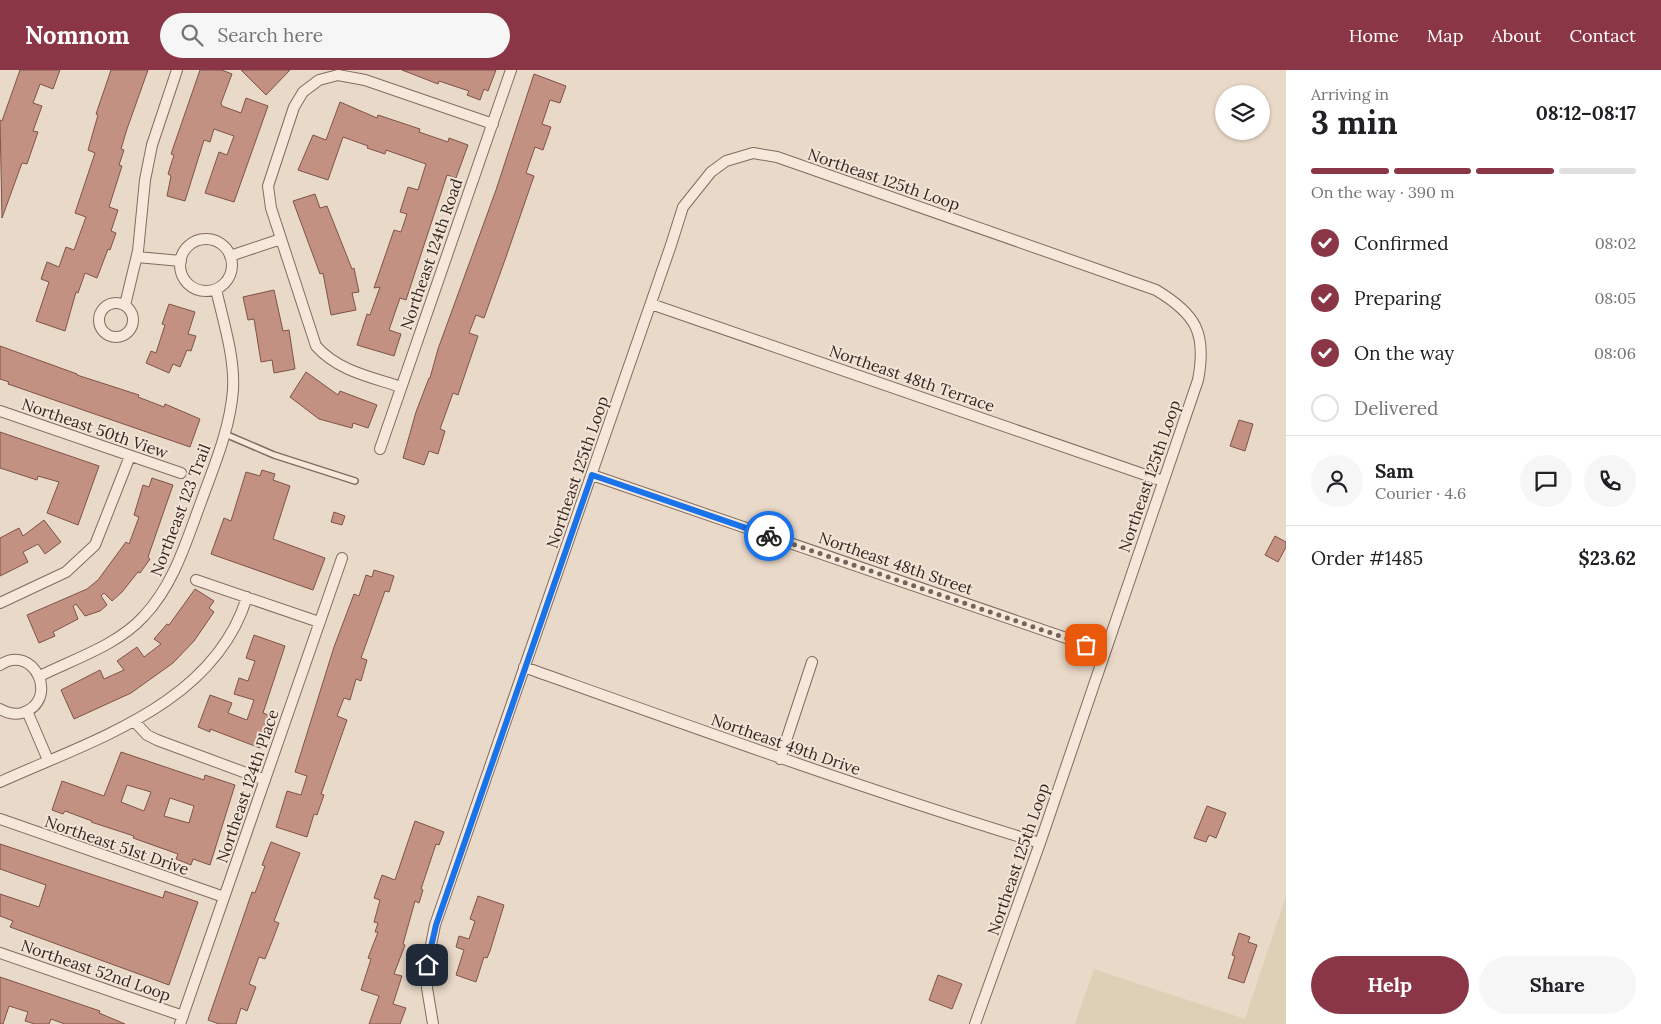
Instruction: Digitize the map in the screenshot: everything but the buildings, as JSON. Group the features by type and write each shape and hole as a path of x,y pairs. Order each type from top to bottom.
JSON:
{"street":[{"path":"125,305 137,257 145,180 152,145 176,70"},
{"name":"Northeast 124th Road","path":"380,449 511,70"},
{"path":"401,387 339,366 327,358 316,346 271,208 268,186 272,169 294,107 303,92 319,80 338,75 365,80 492,124"},
{"name":"Northeast 125th Loop","path":"432,1024 427,988 427,965 431,942 524,667 651,304 682,207 711,172 726,161 753,153 777,157 1156,290 1183,307 1196,326 1203,354 1198,380 1040,843 975,1024"},
{"path":"200,240 221,244 230,256 231,272 228,280 216,290 200,290 187,283 183,276 181,261 187,248 200,240"},
{"path":"230,256 281,240"},
{"path":"137,257 181,261"},
{"name":"Northeast 123 Trail","path":"40,676 99,649 143,618 165,589 183,553 230,416 233,388 228,345 216,290"},
{"name":"Northeast 48th Terrace","path":"651,304 1163,480"},
{"name":"Northeast 50th View","path":"0,410 181,473"},
{"path":"0,603 66,572 95,545 130,456"},
{"name":"Northeast 48th Street","path":"592,475 1104,651"},
{"name":"Northeast 124th Place","path":"182,1020 342,558"},
{"path":"196,580 319,622"},
{"path":"0,782 135,722 176,695 205,667 237,624 247,597"},
{"path":"0,709 10,714 27,711 38,700 42,684 40,676 29,663 21,660 1,660"},
{"path":"780,759 812,662"},
{"name":"Northeast 49th Drive","path":"524,667 780,759 1040,843"},
{"path":"27,711 48,760"},
{"path":"135,722 147,735 157,740 265,780"},
{"name":"Northeast 51st Drive","path":"0,819 224,897"},
{"name":"Northeast 52nd Loop","path":"0,953 182,1020"}],"lane":[{"path":"224,434 274,455 355,481"}],"shaded area":[{"path":"1286,896 1286,1024 1075,1024 1094,969 1245,1019"}],"way so far":[{"path":"769,536 1086,645"}],"route":[{"path":"427,965 436,925 592,475 769,536"}]}
